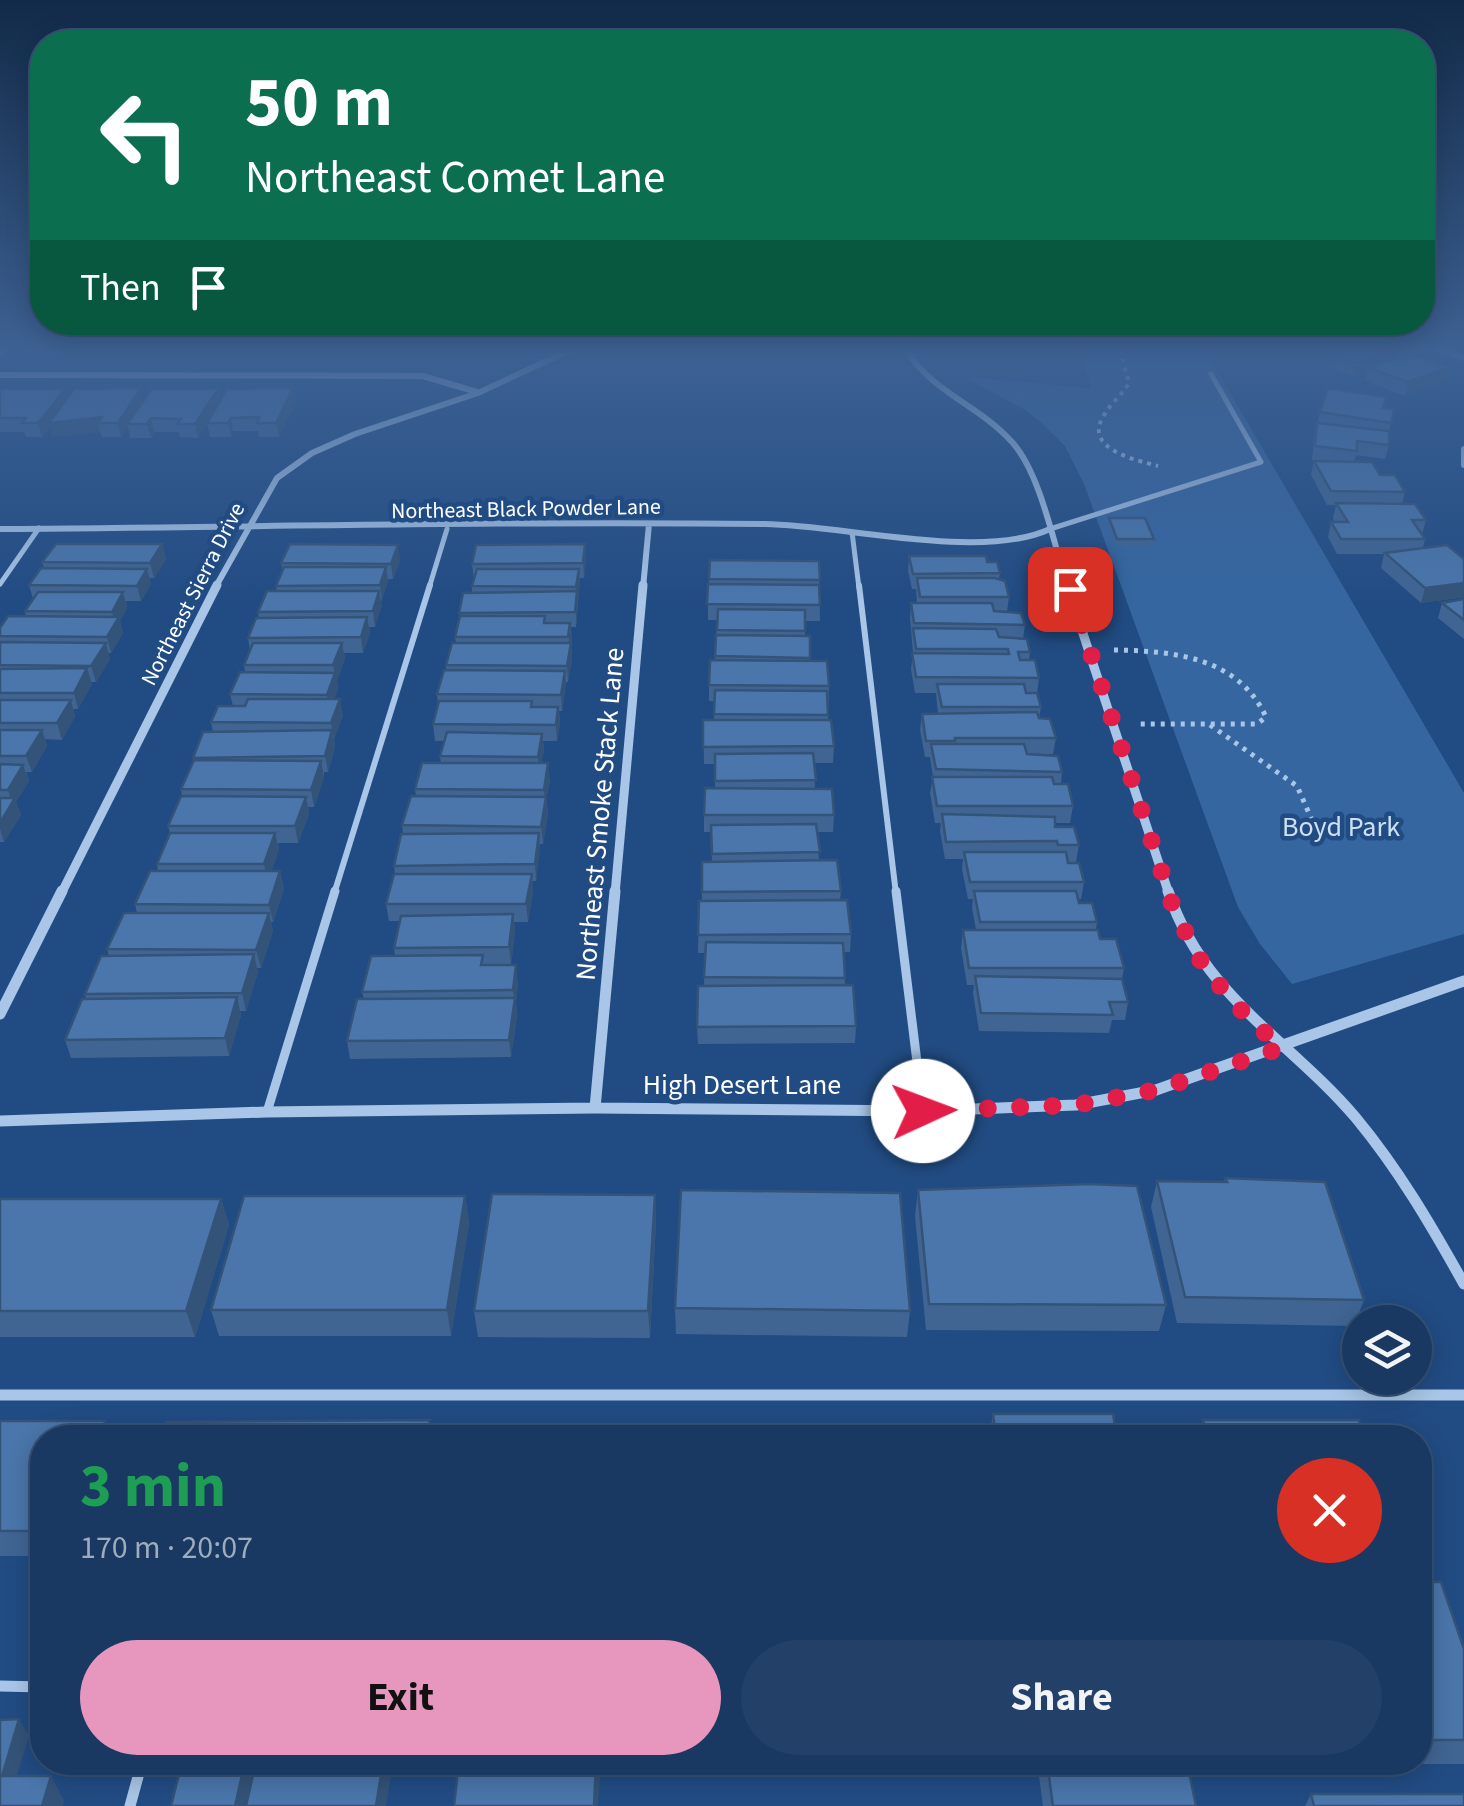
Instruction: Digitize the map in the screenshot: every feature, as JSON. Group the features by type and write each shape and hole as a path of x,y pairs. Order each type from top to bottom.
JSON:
{"street":[{"name":"Northeast Sierra Drive","path":"0,1014 245,529 278,478 312,454 354,434"},
{"path":"1009,434 1027,462 1174,910 1204,967 1237,1006 1353,1115 1411,1188 1464,1284"},
{"path":"1464,449 1464,465"},
{"name":"Northeast Smoke Stack Lane","path":"596,1108 649,524"},
{"name":"Northeast Black Powder Lane","path":"0,528 448,529 770,524 1008,540 1032,537 1050,529"},
{"name":"High Desert Lane","path":"0,1121 266,1112 596,1108 923,1111 1076,1105 1156,1090 1464,982"}],"lane":[{"path":"1050,529 1261,462 1245,434"},
{"path":"0,584 39,528"},
{"path":"266,1112 448,529"},
{"path":"852,532 923,1111"},
{"path":"0,1395 1464,1394"},
{"path":"0,1686 30,1687"},
{"path":"130,1806 138,1775"}],"path":[{"path":"1102,434 1112,450 1202,482"},
{"path":"1089,649 1166,651 1213,663 1250,692 1266,717 1257,724 1114,724"},
{"path":"1209,724 1297,786 1315,827 1327,836"}],"green space":[{"name":"Boyd Park","path":"1053,434 1254,434 1464,793 1464,934 1292,984 1260,944 1238,907 1084,484 1065,446"}],"building":[{"path":"1316,434 1389,434 1389,445 1357,441 1357,451 1315,446"},
{"path":"1314,461 1372,462 1380,475 1395,475 1405,492 1331,491"},
{"path":"1336,503 1415,504 1426,520 1412,520 1425,539 1341,539 1331,522 1348,522"},
{"path":"1109,518 1145,518 1154,539 1117,539"},
{"path":"56,544 162,544 150,563 42,562"},
{"path":"290,544 398,545 391,564 281,563"},
{"path":"585,544 583,563 472,564 476,545"},
{"path":"1447,545 1464,559 1464,583 1425,588 1385,553"},
{"path":"909,556 986,556 987,562 997,562 1000,573 913,574"},
{"path":"710,560 819,561 820,580 709,579"},
{"path":"284,567 386,567 380,585 276,586"},
{"path":"41,568 147,569 137,586 29,585"},
{"path":"477,569 579,569 576,587 472,586"},
{"path":"917,578 995,578 1005,581 1009,597 920,597"},
{"path":"708,584 819,585 820,605 707,604"},
{"path":"267,591 379,591 373,611 258,612"},
{"path":"577,591 575,612 459,613 463,593"},
{"path":"38,592 123,592 112,612 25,611"},
{"path":"1464,599 1464,620 1442,603"},
{"path":"911,603 992,603 994,611 1021,613 1025,625 914,623"},
{"path":"718,609 805,610 805,631 717,630"},
{"path":"8,616 119,617 107,637 0,636"},
{"path":"460,616 545,616 544,623 570,623 568,637 455,637"},
{"path":"367,617 361,637 248,638 256,618"},
{"path":"913,628 996,629 999,637 1027,639 1030,652 1018,652 1020,660 1035,660 1039,678 916,677 912,653 1009,654 1008,649 916,649"},
{"path":"716,635 810,636 810,658 715,656"},
{"path":"0,642 106,643 91,666 0,665"},
{"path":"253,643 342,643 333,665 244,665"},
{"path":"452,643 571,643 567,666 446,665"},
{"path":"710,660 827,661 829,686 709,685"},
{"path":"87,668 74,693 0,693 0,669"},
{"path":"444,670 565,671 561,695 437,694"},
{"path":"240,672 335,673 327,695 230,694"},
{"path":"937,684 1024,684 1026,693 1037,693 1041,707 942,707"},
{"path":"715,690 827,691 828,715 714,714"},
{"path":"248,699 340,699 331,723 211,722 218,706 245,706"},
{"path":"0,700 71,700 57,723 0,723"},
{"path":"439,701 532,701 531,707 558,707 556,725 433,724"},
{"path":"1037,712 1039,718 1050,719 1056,738 926,741 922,714"},
{"path":"703,720 831,720 834,746 703,747"},
{"path":"0,730 42,730 26,756 0,756"},
{"path":"332,730 325,756 193,758 203,732"},
{"path":"447,732 542,734 538,757 440,756"},
{"path":"931,744 1024,744 1027,754 1058,756 1062,772 936,769"},
{"path":"813,753 816,780 715,781 715,754"},
{"path":"194,760 321,761 311,790 181,789"},
{"path":"422,763 548,763 544,790 415,789"},
{"path":"0,764 23,765 8,790 0,790"},
{"path":"932,777 1052,777 1054,784 1068,784 1073,806 937,806"},
{"path":"705,788 832,789 834,815 704,815"},
{"path":"181,796 306,797 295,826 168,826"},
{"path":"411,796 546,797 541,827 402,825"},
{"path":"0,798 15,798 0,823"},
{"path":"942,814 1055,817 1055,827 1074,827 1079,845 1058,845 1057,841 946,842"},
{"path":"816,824 820,852 712,854 711,825"},
{"path":"170,833 275,833 264,864 157,864"},
{"path":"539,833 535,864 394,866 401,834"},
{"path":"964,852 1066,852 1068,863 1079,863 1084,882 970,882"},
{"path":"837,860 841,891 702,892 702,862"},
{"path":"150,871 280,871 269,905 135,904"},
{"path":"394,874 532,874 526,904 386,904"},
{"path":"974,891 1076,891 1079,903 1092,903 1097,922 980,922"},
{"path":"847,900 851,934 698,935 699,901"},
{"path":"124,913 269,913 256,950 107,949"},
{"path":"513,914 509,947 394,948 401,916"},
{"path":"963,930 1098,930 1100,939 1116,939 1124,968 969,968"},
{"path":"706,942 843,943 845,978 704,977"},
{"path":"254,954 242,993 85,994 101,956"},
{"path":"483,955 481,965 516,965 513,990 362,992 371,956"},
{"path":"975,976 1122,979 1128,1002 1109,1002 1113,1015 981,1013"},
{"path":"853,985 856,1026 697,1027 698,986"},
{"path":"237,997 225,1038 65,1040 82,999"},
{"path":"515,998 509,1040 347,1041 357,999"},
{"path":"1225,1178 1325,1182 1364,1300 1185,1297 1157,1181 1227,1182"},
{"path":"1137,1186 1166,1305 929,1304 918,1190"},
{"path":"681,1190 900,1193 910,1311 675,1308"},
{"path":"492,1194 655,1195 648,1311 474,1311"},
{"path":"244,1196 465,1196 447,1310 211,1310"},
{"path":"0,1199 221,1199 186,1311 0,1311"},
{"path":"993,1414 1113,1414 1115,1425 994,1425"},
{"path":"430,1420 429,1425 165,1425"},
{"path":"1203,1420 1359,1420 1361,1425 1204,1425"},
{"path":"0,1421 105,1421 104,1425 30,1425 30,1531 0,1531"},
{"path":"1432,1582 1441,1582 1464,1649 1464,1740 1432,1740"},
{"path":"19,1719 2,1776 0,1776 0,1720"},
{"path":"179,1775 242,1775 235,1806 171,1806"},
{"path":"253,1775 381,1775 376,1806 246,1806"},
{"path":"458,1775 595,1775 594,1806 454,1806"},
{"path":"1049,1775 1190,1775 1196,1806 1053,1806"},
{"path":"0,1776 51,1776 42,1806 0,1806"},
{"path":"1311,1794 1464,1794 1464,1806 1314,1806"}],"route":[{"path":"923,1111 1076,1105 1156,1090 1281,1048 1204,967 1174,910 1070,589"}]}
